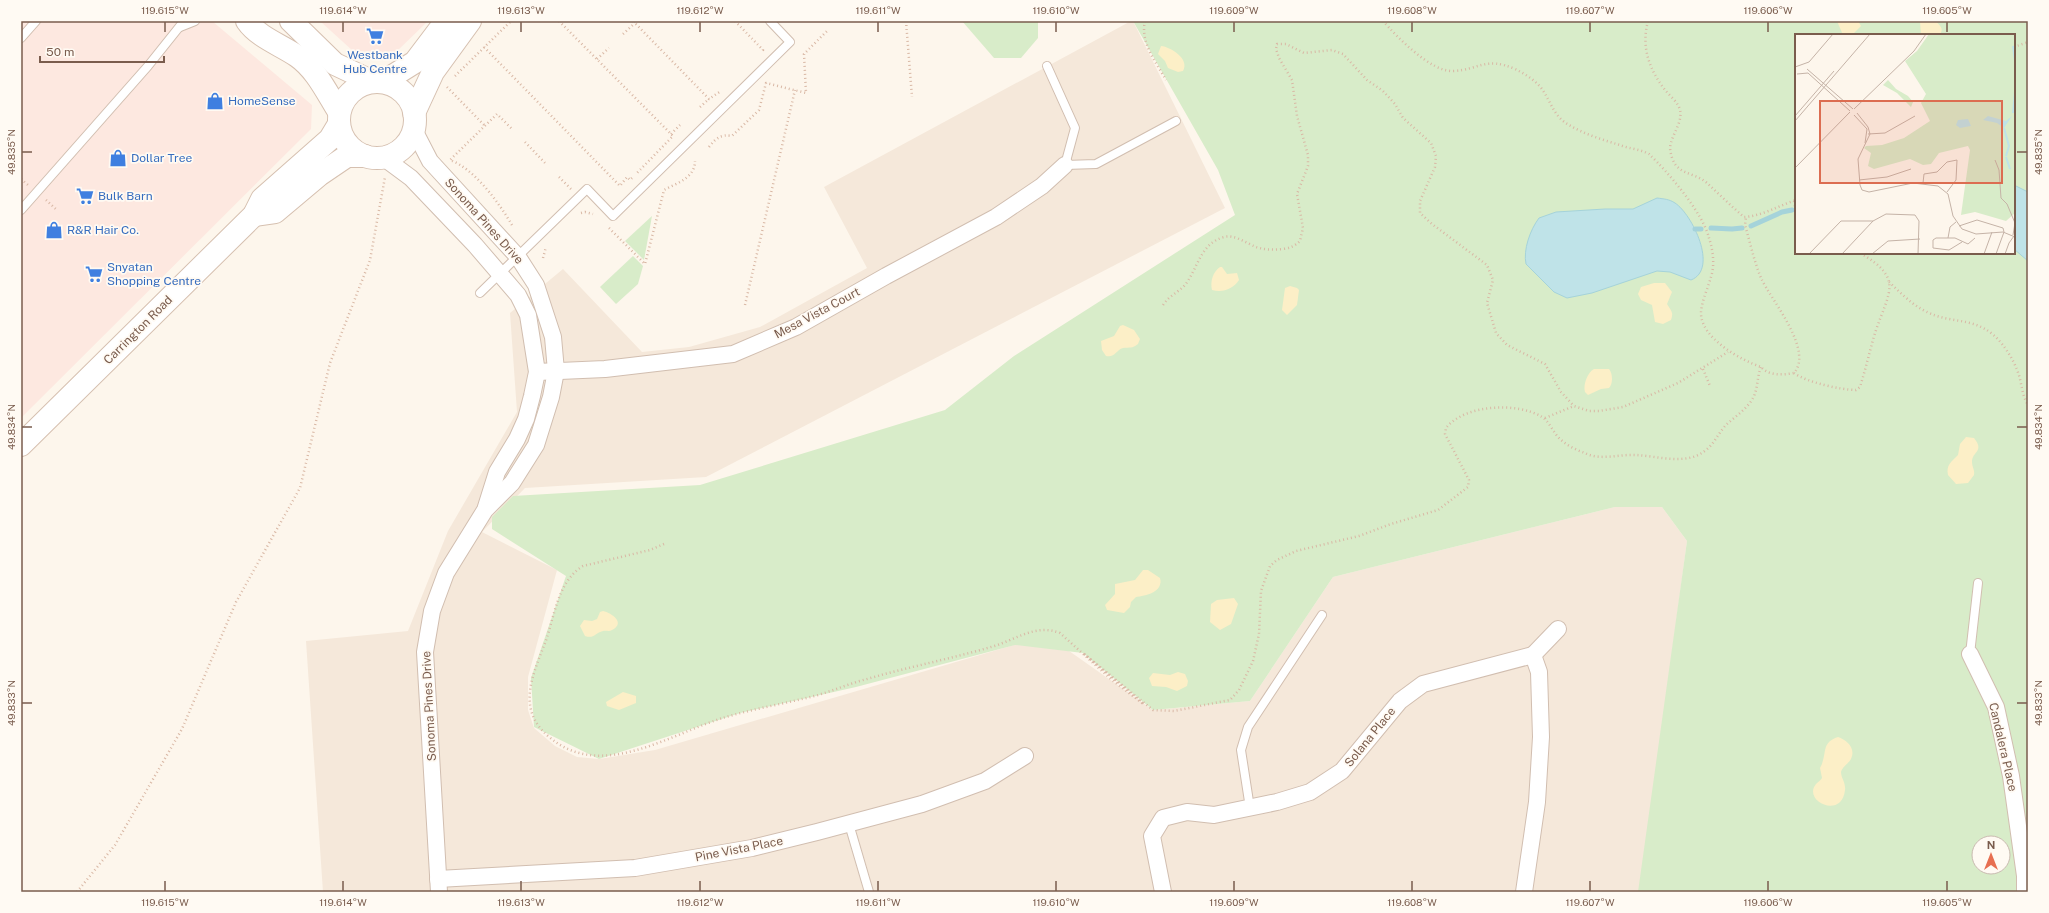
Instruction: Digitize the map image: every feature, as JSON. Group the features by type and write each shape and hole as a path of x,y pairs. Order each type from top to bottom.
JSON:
{"street":[{"path":"291,21 335,64 378,82 394,86 404,93 410,102 414,122"},
{"path":"339,118 343,101 351,92 361,85 378,82 415,62 446,21"},
{"path":"254,215 276,212 319,175 348,156 378,162 402,148 409,140 414,122 433,72 470,21"},
{"path":"245,22 270,40 298,57 320,80 339,118 341,135 347,144 355,151 378,162"},
{"name":"Carrington Road","path":"21,445 254,215 262,199 330,139 339,118"},
{"name":"Sonoma Pines Drive","path":"414,122 430,161 518,257 536,285 553,337 556,370 552,397 536,445 512,483 485,510 446,573 432,611 425,652 439,885"},
{"name":"Sonoma Pines Drive","path":"378,162 411,178 501,274 518,295 528,315 537,372 532,396 526,419 517,439 497,472 485,510"},
{"name":"Mesa Vista Court","path":"537,372 605,369 733,354 796,327 996,216 1042,186 1065,165"},
{"path":"1524,892 1537,802 1541,737 1539,672 1534,655 1558,629"},
{"name":"Candalera Place","path":"1970,654 1996,706 2011,776 2026,892"},
{"name":"Solana Place","path":"1163,892 1152,836 1163,818 1187,812 1214,815 1250,808 1310,792 1342,771 1400,701 1423,684 1534,655"},
{"name":"Pine Vista Place","path":"439,885 635,868 752,848 922,804 985,781 1025,756"}],"lane":[{"path":"21,38 36,21"},
{"path":"21,210 182,24 195,21"},
{"path":"480,293 587,189 613,216 790,42 770,21"},
{"path":"1047,66 1075,128 1065,165 1096,164 1176,121"},
{"name":"Candalera Place","path":"1970,654 1978,583"},
{"path":"1250,808 1241,750 1248,727 1322,615"},
{"path":"849,824 869,892"}],"path":[{"path":"451,80 511,21"},
{"path":"559,21 671,134"},
{"path":"735,21 763,50 758,55"},
{"path":"906,21 912,97"},
{"path":"1145,21 1143,36 1148,49 1166,80"},
{"path":"1383,21 1404,43 1439,69 1457,71 1492,63 1515,69 1531,78 1541,88 1554,111 1569,126 1621,146 1642,150 1652,158 1691,204 1707,231 1712,254 1712,271 1701,315 1708,330 1728,352 1772,374 1794,373 1817,382 1852,390 1858,389 1860,387 1876,330 1889,295 1889,282"},
{"path":"1648,21 1644,38 1648,61 1655,76 1680,110 1679,120 1670,145 1672,157 1681,170 1705,181 1744,217 1753,217 1784,203 1795,201"},
{"path":"623,34 634,22 709,99"},
{"path":"710,147 716,138 724,135 732,136 759,110 766,83 806,93 804,54 828,30"},
{"path":"2015,47 2028,42"},
{"path":"1163,305 1167,299 1184,286 1207,247 1219,239 1229,236 1255,247 1276,250 1290,248 1300,241 1303,228 1297,194 1308,166 1308,155 1296,116 1292,80 1279,58 1276,46 1277,44 1282,43 1304,53 1332,50 1338,52 1367,80 1384,91 1395,104 1403,118 1431,143 1436,156 1435,167 1420,201 1420,214 1487,265 1493,280 1487,303 1496,333 1507,345 1545,364 1561,392 1574,406 1593,411 1619,408 1663,391 1702,369 1728,352"},
{"path":"484,47 620,186 627,177 630,180 636,174 673,136 671,134 680,125"},
{"path":"597,59 609,48"},
{"path":"446,85 485,126"},
{"path":"700,107 722,90"},
{"path":"745,305 795,90"},
{"path":"512,129 498,114 450,160 461,164 500,204 516,231"},
{"path":"526,142 546,164"},
{"path":"77,892 115,845 182,729 236,602 300,488 330,363 370,260 378,162"},
{"path":"559,177 572,190"},
{"path":"1746,217 1745,224 1762,280 1775,299 1798,346 1799,360 1794,373"},
{"path":"1861,254 1883,270 1889,282 1907,299 1925,311 1972,323 1983,327 1993,334 2003,344 2017,369 2022,392 2028,406"},
{"path":"1083,653 1153,710 1174,711 1230,700 1239,690 1255,654 1259,634 1261,591 1266,575 1274,563 1296,551 1359,536 1438,510 1462,493 1470,483 1445,432 1447,426 1461,416 1477,411 1503,407 1526,411 1544,418 1564,442 1594,456 1630,455 1677,459 1693,457 1708,449 1724,427 1751,402 1756,392 1757,376 1761,368"},
{"path":"1702,369 1710,386"},
{"path":"1544,418 1574,406"},
{"path":"664,544 650,550 583,566 575,571 563,588 545,643 533,672 529,692 534,721 541,730 564,748 579,754 625,752 656,744 726,717 820,694 869,678 983,650 1018,636 1043,629 1051,629 1060,633 1142,703 1112,680 1083,653"}],"shaded area":[{"name":"Snyatan Shopping Centre","path":"21,21 212,21 312,105 311,129 21,418"},
{"name":"Westbank Hub Centre","path":"320,21 428,21 395,53 353,51"},
{"path":"1133,21 1225,208 706,477 525,488 482,532 557,570 528,677 528,710 534,728 555,746 577,757 599,759 655,750 1014,645 1062,646 1153,710 1250,701 1333,577 1615,507 1662,507 1687,541 1640,892 323,892 306,641 408,631 448,531 517,412 510,313 563,269 642,352 689,347 760,327 867,268 824,187"}],"green space":[{"path":"962,21 1038,21 1038,38 1021,58 994,58"},
{"path":"1133,21 2028,21 2028,892 1638,892 1687,541 1662,507 1615,507 1333,577 1250,701 1153,710 1083,653 1015,645 856,687 740,713 599,759 534,727 531,678 566,576 492,529 492,517 513,496 700,485 945,410 1014,356 1235,215 1218,170"},
{"path":"652,216 644,260 625,241"},
{"path":"633,256 643,266 638,284 616,304 600,287"}],"sand":[{"path":"1837,21 1858,21 1861,26 1853,34 1843,34"},
{"path":"1920,21 1936,21 1942,29 1940,34 1921,34"},
{"path":"1161,46 1174,51 1182,58 1184,62 1183,71 1178,72 1168,68 1165,61 1158,54"},
{"path":"1220,267 1222,267 1227,274 1237,273 1239,280 1234,286 1227,290 1212,290 1211,283 1213,277"},
{"path":"1654,283 1665,283 1672,292 1667,304 1672,312 1672,317 1671,320 1663,324 1655,322 1652,305 1641,300 1638,294 1641,287"},
{"path":"1290,286 1299,290 1297,305 1287,315 1282,310 1285,288"},
{"path":"1123,325 1134,330 1140,339 1138,344 1136,346 1123,348 1111,356 1106,356 1102,350 1101,341 1114,336 1120,326"},
{"path":"1594,369 1609,369 1612,376 1612,382 1609,388 1601,389 1588,395 1585,392 1585,383 1589,373"},
{"path":"1966,437 1974,438 1978,446 1972,464 1974,475 1968,483 1956,484 1948,475 1948,469 1950,464 1958,455 1960,444"},
{"path":"1143,570 1148,570 1160,578 1159,587 1157,590 1144,596 1136,597 1124,613 1107,610 1105,605 1115,594 1115,584 1135,580"},
{"path":"1234,598 1238,604 1231,624 1220,630 1210,622 1211,604 1217,600"},
{"path":"603,611 613,616 618,621 616,627 611,631 600,632 588,637 585,636 580,626 584,620 592,621 597,619 600,612"},
{"path":"1178,672 1185,674 1188,681 1187,686 1177,691 1166,687 1152,686 1149,678 1153,673 1170,675"},
{"path":"623,692 636,696 636,703 619,710 607,706 606,702"},
{"path":"1838,737 1845,740 1850,745 1852,751 1851,759 1841,772 1845,790 1842,799 1837,804 1831,806 1824,805 1814,796 1813,790 1822,778 1820,768 1825,750 1832,739"}],"water":[{"path":"2015,186 2028,192 2028,261 2015,250"},
{"path":"1657,198 1669,200 1675,203 1689,218 1695,229 1703,254 1703,265 1699,274 1691,280 1670,272 1657,271 1592,293 1567,298 1554,292 1526,264 1526,246 1533,228 1539,218 1556,212 1633,209"}],"waterway":[{"path":"1751,226 1782,212 1792,210"},
{"path":"1711,228 1742,228"},
{"path":"1695,229 1701,229"}],"place":[{"name":"Westbank Hub Centre","path":"375,36"},
{"name":"HomeSense","path":"215,101"},
{"name":"Dollar Tree","path":"118,158"},
{"name":"Bulk Barn","path":"85,196"},
{"name":"R&R Hair Co.","path":"54,230"},
{"name":"Snyatan Shopping Centre","path":"94,274"}]}
